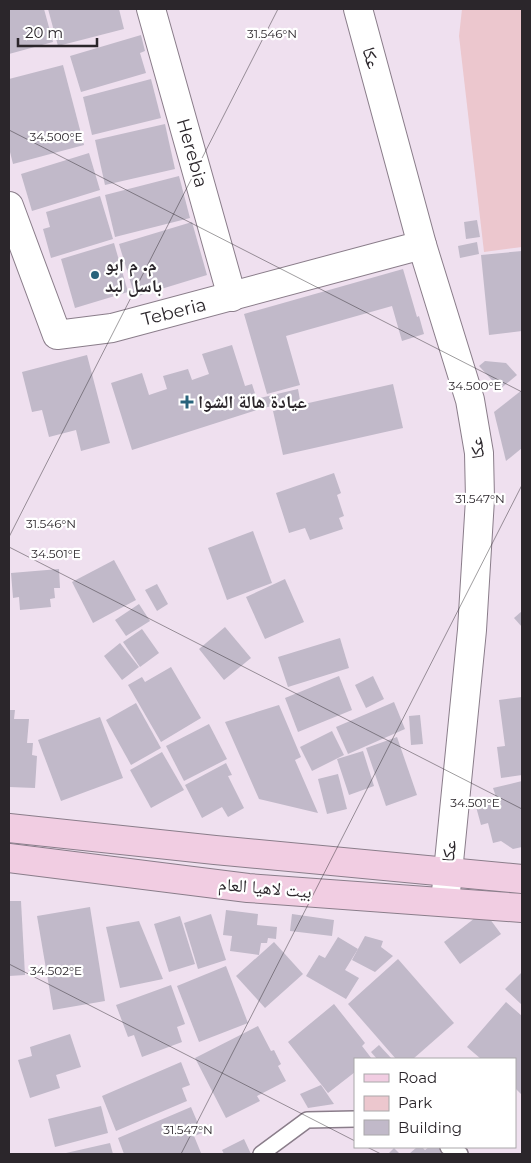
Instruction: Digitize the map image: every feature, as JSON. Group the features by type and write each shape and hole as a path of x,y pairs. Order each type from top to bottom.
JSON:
{"main road":[{"name":"بيت لاهيا العام","path":"9,828 215,850 522,879"},
{"name":"بيت لاهيا العام","path":"9,858 248,888 522,908"}],"street":[{"name":"Herebia","path":"152,9 232,297"},
{"name":"عكا","path":"358,9 422,245 470,400 479,453 480,499 472,630 445,902"},
{"name":"Teberia","path":"9,209 57,335 112,328 422,245"}],"lane":[{"path":"262,1154 307,1120 354,1119"}],"green space":[{"path":"462,9 522,9 522,247 484,252 459,36"}],"building":[{"path":"9,9 44,9 53,42 9,54"},
{"path":"48,9 119,9 124,29 58,46"},
{"path":"141,35 145,51 140,53 146,73 81,92 70,56"},
{"path":"63,65 84,145 13,164 9,148 9,79"},
{"path":"151,79 161,118 92,135 83,97"},
{"path":"165,124 175,169 105,185 95,140"},
{"path":"89,153 100,190 32,211 21,174"},
{"path":"179,176 190,218 115,237 105,195"},
{"path":"100,196 113,239 51,258 43,229 50,227 46,212"},
{"path":"477,220 480,237 466,239 464,222"},
{"path":"192,222 207,275 135,297 119,244"},
{"path":"477,242 479,254 460,258 458,246"},
{"name":"م. م ابو باسل لبد","path":"114,243 128,292 75,308 61,259"},
{"path":"522,251 522,331 489,335 481,255"},
{"path":"403,269 424,334 402,341 392,306 286,336 300,385 267,394 244,314"},
{"name":"عيادة هالة الشوا","path":"232,345 245,386 252,384 260,409 132,450 111,383 142,373 149,395 167,389 163,376 188,369 192,380 209,374 202,354"},
{"path":"87,355 110,443 81,451 76,430 49,437 42,410 32,412 22,372"},
{"path":"485,361 506,363 517,375 500,389 479,366"},
{"path":"393,384 403,428 283,455 273,411"},
{"path":"298,389 300,400 263,408 260,398"},
{"path":"522,390 522,448 506,461 494,412"},
{"path":"334,473 341,493 337,495 344,516 339,518 343,529 310,540 305,528 289,533 276,493"},
{"path":"253,531 272,583 227,600 208,548"},
{"path":"114,560 136,600 93,623 72,582"},
{"path":"59,569 60,588 54,588 55,598 50,599 51,607 20,610 19,597 13,598 11,573"},
{"path":"285,579 304,622 265,639 246,597"},
{"path":"157,584 168,604 157,611 145,590"},
{"path":"139,604 150,621 126,636 115,620"},
{"path":"522,611 522,627 514,618"},
{"path":"225,627 251,658 224,680 199,649"},
{"path":"142,629 159,653 140,667 123,642"},
{"path":"340,638 349,668 288,687 278,657"},
{"path":"120,643 139,667 122,680 104,656"},
{"path":"171,667 201,718 161,742 128,685 142,677 145,682"},
{"path":"339,676 352,710 298,732 285,698"},
{"path":"373,676 384,699 366,708 355,685"},
{"path":"522,697 522,775 501,778 497,747 505,746 499,700"},
{"path":"394,702 405,729 348,754 336,727"},
{"path":"136,703 161,748 131,765 106,720"},
{"path":"279,705 301,757 295,760 318,813 259,799 225,722"},
{"path":"9,710 15,710 14,719 29,719 27,743 33,743 32,755 37,756 35,788 9,787"},
{"path":"420,715 423,744 411,745 409,716"},
{"path":"100,717 123,778 61,801 38,740"},
{"path":"209,724 227,759 184,781 166,746"},
{"path":"332,731 344,755 312,771 300,747"},
{"path":"397,737 417,795 386,806 366,748"},
{"path":"363,751 374,786 349,795 337,759"},
{"path":"162,752 184,790 151,808 130,770"},
{"path":"226,763 232,775 228,776 244,808 228,817 222,807 202,818 185,785"},
{"path":"338,774 347,809 327,814 318,779"},
{"path":"522,781 522,847 513,849 501,841 493,843 488,823 481,825 475,803 496,797 493,788"},
{"path":"9,901 21,901 25,975 9,976"},
{"path":"90,907 105,1001 53,1010 37,916"},
{"path":"226,910 258,914 257,925 277,927 276,939 268,938 267,943 261,943 259,955 230,951 232,936 223,935"},
{"path":"484,911 501,934 460,964 444,942"},
{"path":"211,914 226,960 198,969 184,923"},
{"path":"292,914 334,920 332,936 290,931"},
{"path":"180,916 195,964 169,972 154,924"},
{"path":"139,921 163,979 120,988 106,927"},
{"path":"365,936 383,941 381,947 393,956 375,972 352,960"},
{"path":"338,937 358,949 345,970 359,978 346,999 306,976 319,955 325,958"},
{"path":"274,942 303,974 265,1008 236,976"},
{"path":"398,959 454,1023 414,1058 395,1058 348,1004"},
{"path":"226,966 248,1023 199,1042 177,986"},
{"path":"522,972 522,1005 505,989"},
{"path":"171,985 185,1024 177,1027 182,1042 142,1057 134,1035 128,1037 116,1005"},
{"path":"506,1002 522,1016 522,1095 516,1089 516,1058 480,1058 467,1047"},
{"path":"334,1004 365,1043 362,1046 371,1058 354,1058 354,1073 328,1093 288,1042"},
{"path":"258,1026 271,1051 274,1050 281,1064 278,1066 286,1081 257,1096 260,1101 226,1118 195,1058"},
{"path":"70,1034 81,1067 56,1075 60,1088 30,1098 18,1060 32,1056 30,1047"},
{"path":"379,1045 391,1058 376,1058 371,1052"},
{"path":"181,1062 190,1085 182,1088 187,1101 116,1131 102,1096"},
{"path":"321,1085 334,1104 308,1108 300,1094"},
{"path":"101,1106 108,1133 55,1147 48,1119"},
{"path":"191,1107 202,1133 194,1136 201,1153 124,1154 118,1138"},
{"path":"244,1139 251,1154 224,1154 222,1150"},
{"path":"110,1143 113,1154 66,1154 66,1153"},
{"path":"394,1148 400,1154 388,1154"},
{"path":"416,1148 423,1148 425,1150 428,1148 452,1148 458,1154 409,1154"}],"place":[{"name":"م. م ابو باسل لبد","path":"95,275"},
{"name":"عيادة هالة الشوا","path":"187,402"}]}
